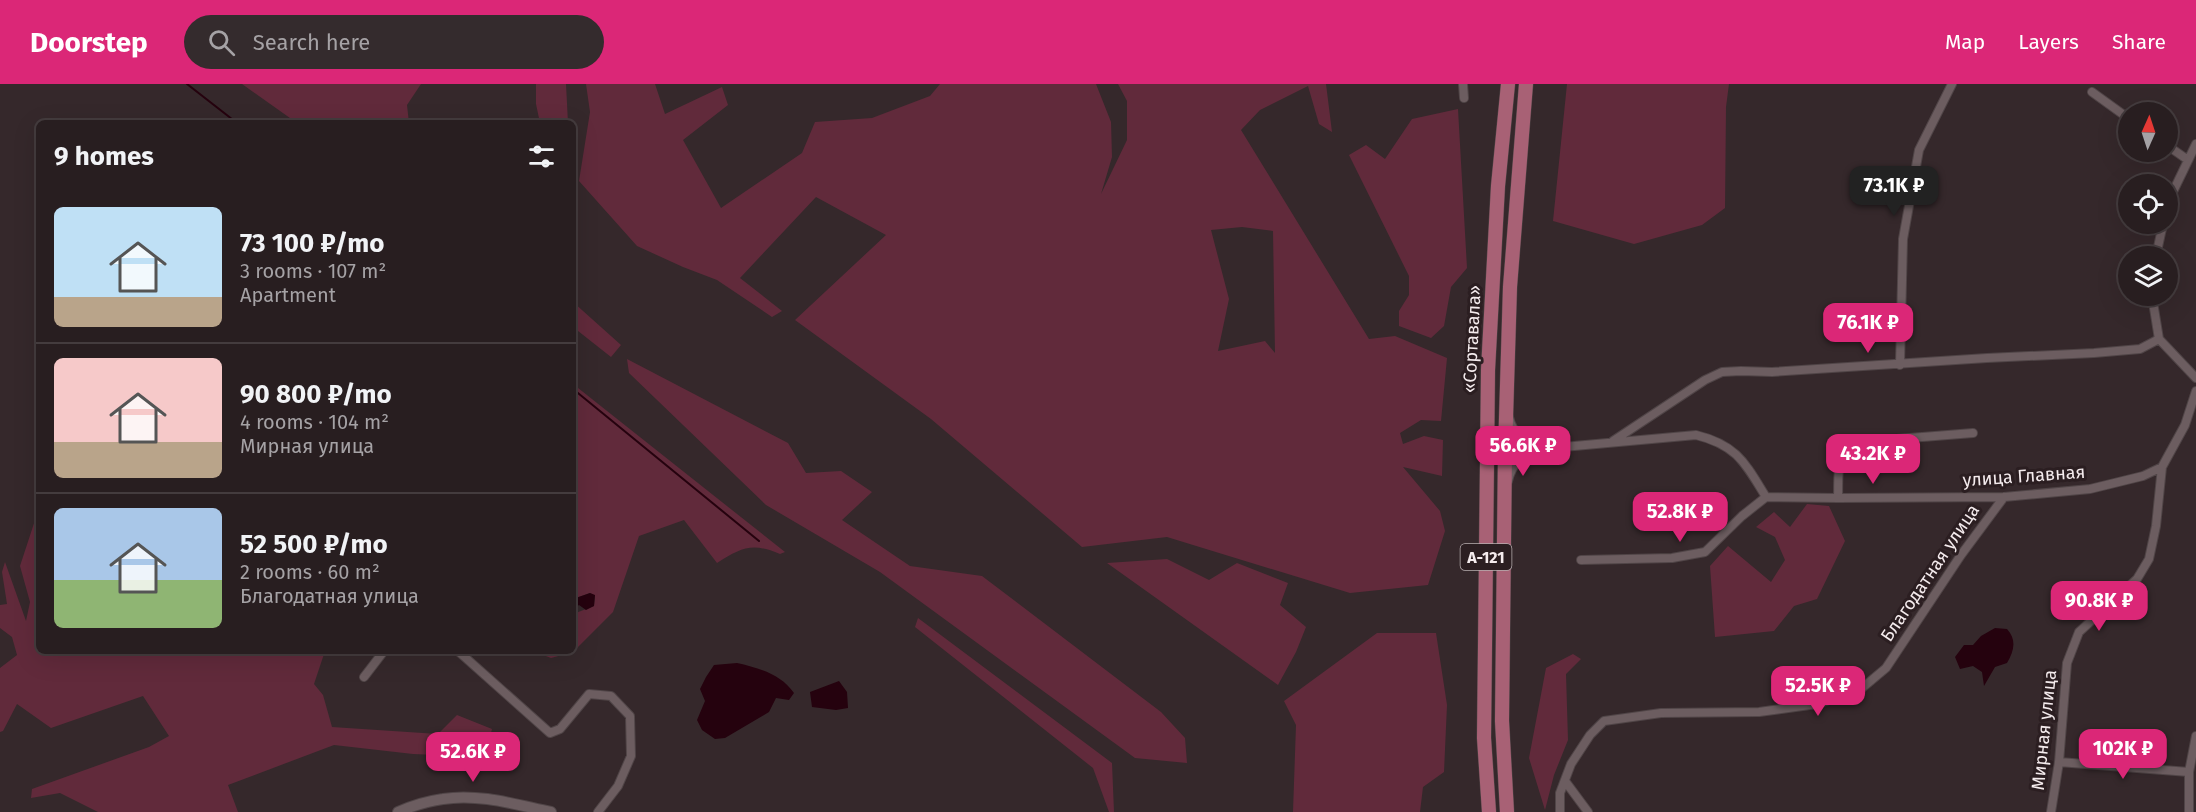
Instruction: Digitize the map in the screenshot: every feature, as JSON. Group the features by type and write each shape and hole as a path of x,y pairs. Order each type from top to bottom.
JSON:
{"highway":[{"name":"«Сортавала»","path":"1489,812 1484,738 1488,370 1498,186 1508,84"},
{"name":"«Сортавала»","path":"1507,812 1502,721 1504,501 1510,287 1526,84"}],"street":[{"path":"1463,84 1464,98"},
{"path":"1900,365 1903,239 1919,150 1952,84"},
{"path":"2092,92 2118,111"},
{"path":"2178,180 2196,144"},
{"path":"2178,153 2187,160"},
{"path":"2154,306 2159,339 2196,378"},
{"path":"1610,443 1705,380 1722,372 1772,372 1900,365 2140,349 2159,339"},
{"path":"2162,467 2185,425 2196,391"},
{"path":"1507,393 1510,422 1525,442 1541,449"},
{"path":"1838,498 1839,464 1846,451 1859,442 1973,433"},
{"path":"1504,501 1510,474 1516,462 1527,454 1541,449 1696,435 1717,440 1742,459 1767,497 1742,516 1705,552 1672,558 1581,561"},
{"name":"улица Главная","path":"1767,497 2004,497 2090,489 2143,476 2162,467"},
{"name":"Мирная улица","path":"2051,812 2059,762 2067,663 2079,632 2137,579 2149,559 2156,526 2162,467"},
{"name":"Благодатная улица","path":"1560,812 1560,793 1571,764 1590,735 1605,721 1661,713 1759,712 1817,704 1861,690 1886,668 1960,555 2004,497"},
{"path":"364,677 382,654"},
{"path":"461,654 550,733 560,729 589,694 611,696 630,716 631,756 618,786 598,812"},
{"path":"2189,812 2189,772 2196,736"},
{"path":"2059,762 2189,772"},
{"path":"1565,781 1588,812"},
{"path":"398,812 444,798 473,798 552,812"}],"shaded area":[{"path":"242,84 421,84 407,105 409,120 293,120"},
{"path":"536,84 566,84 568,120 539,120 536,104"},
{"path":"586,84 655,84 665,114 722,87 728,105 683,140 721,208 802,153 815,122 872,118 930,96 940,84 1096,84 1111,122 1112,157 1101,194 1127,140 1127,101 1118,84 1326,84 1332,132 1319,124 1308,86 1260,110 1241,130 1369,339 1395,336 1447,358 1441,421 1421,420 1400,433 1403,444 1424,436 1443,440 1442,476 1403,467 1440,511 1445,531 1428,585 1350,593 1167,537 1082,547 931,419 795,320 886,235 816,197 740,278 782,311 772,317 717,280 637,246 579,181 590,112","holes":["1242,227 1273,231 1275,353 1265,341 1218,351 1229,299 1211,230"]},
{"path":"1567,84 1729,84 1726,107 1725,208 1702,225 1634,244 1553,221"},
{"path":"1458,109 1467,268 1451,287 1444,326 1431,338 1399,326 1399,311 1409,295 1409,276 1349,155 1366,145 1385,159 1412,119"},
{"path":"576,305 621,345 611,357 576,329"},
{"path":"627,359 788,443 806,473 841,471 872,492 842,520 910,566 982,576 1161,712 1185,738 1187,763 1135,758 880,572 766,505 629,373"},
{"path":"576,386 785,552 780,554 762,548 747,548 717,563 684,520 639,536 613,612 576,649 576,613 594,606 595,596 590,593 576,598"},
{"path":"1807,504 1829,506 1845,541 1817,599 1794,606 1774,631 1715,637 1710,566 1728,546 1771,582 1785,560 1775,537 1756,527 1774,512 1790,527"},
{"path":"36,517 36,654 324,654 314,684 323,695 332,727 438,734 457,715 492,729 485,757 413,754 334,745 228,785 238,812 98,812 60,793 31,798 32,789 149,747 169,736 143,696 51,728 17,704 3,731 0,732 0,668 17,655 12,637 0,628 0,605 7,604 2,572 5,562 26,621 30,602 20,566"},
{"path":"1167,559 1209,580 1237,563 1288,583 1280,605 1306,627 1296,652 1278,685 1107,563"},
{"path":"590,593 595,595 594,606 586,610 579,605 576,607 576,598"},
{"path":"918,618 1112,763 1114,812 1109,812 1093,768 915,627"},
{"path":"1995,628 2007,629 2012,637 2013,650 2007,663 1995,667 1984,686 1982,672 1973,666 1960,669 1955,657 1964,645 1973,645 1981,636"},
{"path":"1377,633 1436,633 1447,705 1444,772 1423,787 1420,812 1293,812 1296,725 1284,701"},
{"path":"541,654 566,654 551,658"},
{"path":"1573,654 1581,659 1566,674 1568,740 1554,775 1545,810 1529,758 1546,668"},
{"path":"737,663 776,676 794,693 789,700 776,698 769,712 725,738 715,739 702,730 697,720 705,701 700,689 714,665"},
{"path":"839,681 847,692 848,708 836,710 812,707 810,692"}],"waterway":[{"path":"187,84 233,120"},
{"path":"576,391 759,541"}]}
